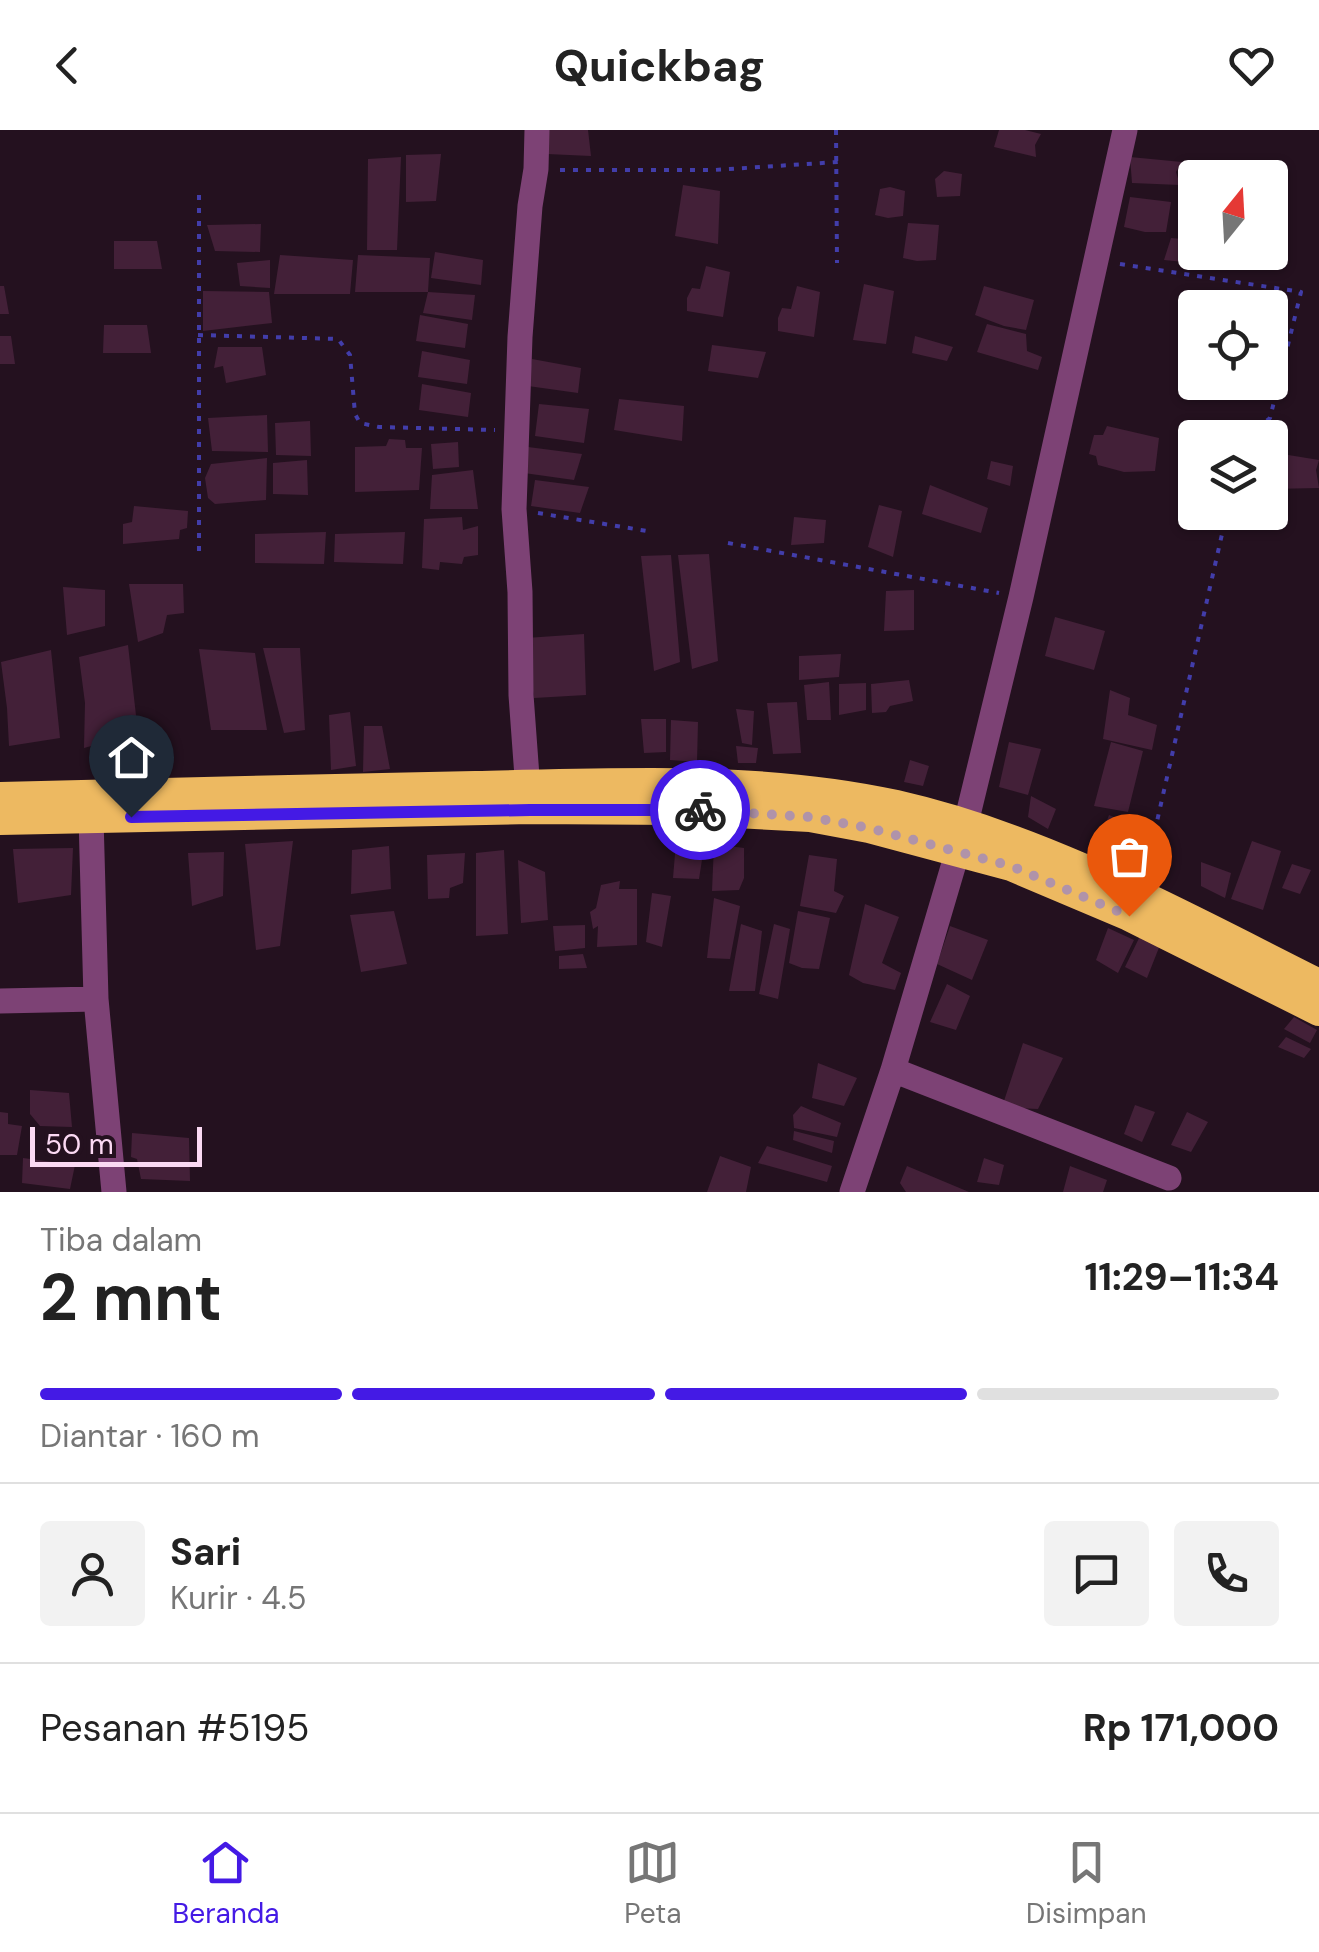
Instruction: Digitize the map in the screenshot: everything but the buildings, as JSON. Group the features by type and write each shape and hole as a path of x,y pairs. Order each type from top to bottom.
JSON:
{"highway":[{"path":"0,820 759,786 830,793 895,805 962,836 1011,866 1129,916 1240,959 1319,984"},
{"path":"0,797 529,797"},
{"path":"962,836 1036,849 1140,894 1319,1012"}],"street":[{"path":"529,797 514,509 521,319 537,130"},
{"path":"852,1192 893,1070 962,836 1021,597 1125,130"},
{"path":"91,817 96,998 114,1192"},
{"path":"0,1001 96,998"},
{"path":"893,1070 1168,1178"}],"path":[{"path":"836,130 837,263"},
{"path":"536,169 714,170 838,162"},
{"path":"199,188 199,550"},
{"path":"1096,260 1301,292 1267,420"},
{"path":"198,335 338,339 350,355 354,414 360,423 518,431"},
{"path":"514,509 647,532"},
{"path":"1140,894 1223,530"},
{"path":"728,543 1021,597"}],"way so far":[{"path":"700,810 810,817 869,828 1011,866 1129,916"}],"route":[{"path":"131,817 700,810"}]}
